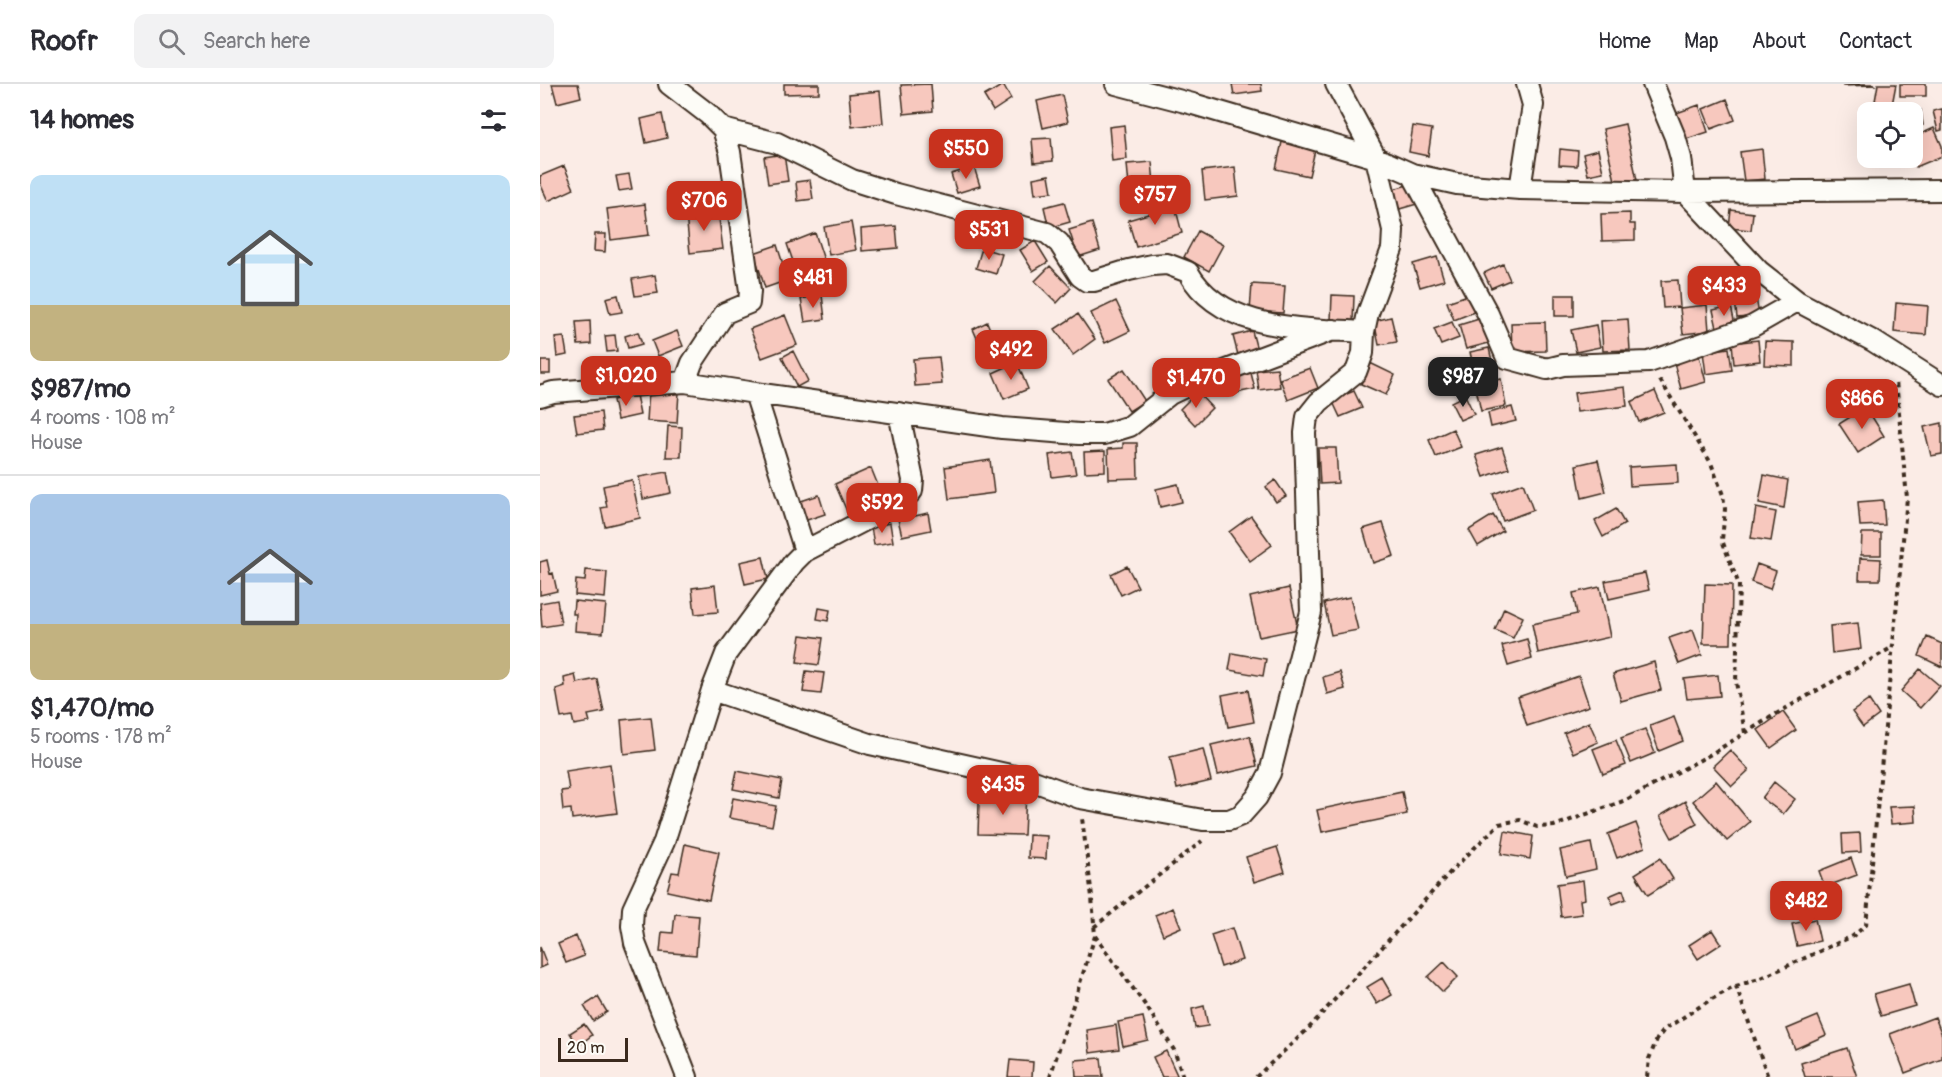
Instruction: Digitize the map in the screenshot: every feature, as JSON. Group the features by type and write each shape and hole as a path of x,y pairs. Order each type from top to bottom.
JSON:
{"street":[{"path":"669,84 708,114 723,129 777,143 852,180 896,194 1047,233 1059,243 1080,276 1087,281 1130,270 1167,264 1188,272 1196,285 1208,297 1227,309 1253,319 1288,327 1364,332"},
{"path":"1116,84 1194,104 1376,158 1412,174 1457,184 1520,189 1685,192 1942,190"},
{"path":"712,690 870,744 1028,779 1080,798 1203,820 1229,820 1242,814 1257,797 1270,773 1311,612 1305,433 1307,417 1319,402 1356,372 1363,353 1368,313 1392,249 1393,230 1376,158 1336,84"},
{"path":"1520,189 1533,105 1527,84"},
{"path":"1653,84 1675,137 1681,158 1685,192 1759,271 1797,301 1872,341 1942,385"},
{"path":"685,382 692,363 725,313 749,303 750,291 732,164 723,129"},
{"path":"1412,174 1488,314 1508,358 1547,369 1563,365 1649,362 1753,326 1797,301"},
{"path":"540,396 553,392 685,382 1002,428 1104,434 1130,426 1170,394 1195,382 1333,330"},
{"path":"755,393 805,551"},
{"path":"687,1077 634,943 633,909 664,842 712,690 726,654 794,562 805,551 902,501 912,491 913,480 899,413"}],"path":[{"path":"1647,1077 1649,1059 1657,1040 1665,1029 1736,986 1759,979 1853,936 1866,925 1907,498 1894,356"},
{"path":"1649,362 1711,463 1724,495 1722,540 1739,585 1736,682 1745,733"},
{"path":"1256,1077 1308,1029 1454,868 1499,824 1520,820 1537,827 1554,826 1626,800 1711,754 1893,647"},
{"path":"1050,1077 1095,936 1080,798"},
{"path":"1094,927 1229,820"},
{"path":"1095,936 1148,1009 1174,1050 1183,1077"},
{"path":"1736,986 1768,1077"}],"building":[{"path":"552,84 578,84 581,97 557,103"},
{"path":"784,84 819,84 819,93 784,94"},
{"path":"931,84 933,111 904,114 901,85"},
{"path":"1232,84 1261,84 1262,91 1234,95"},
{"path":"1843,84 1874,84 1875,85 1843,86"},
{"path":"1878,84 1896,84 1893,102 1875,101"},
{"path":"1900,84 1926,84 1926,96 1900,96"},
{"path":"1003,85 1011,99 993,111 984,96"},
{"path":"880,91 883,123 852,127 849,94"},
{"path":"1062,95 1068,122 1043,128 1037,101"},
{"path":"1727,99 1735,120 1711,129 1703,109"},
{"path":"1699,105 1708,132 1680,141 1671,115"},
{"path":"1942,109 1942,130 1938,131 1933,111"},
{"path":"662,114 667,138 646,143 641,119"},
{"path":"1625,124 1637,180 1616,185 1603,129"},
{"path":"1124,125 1127,159 1112,161 1109,127"},
{"path":"1413,126 1432,129 1428,156 1409,152"},
{"path":"1934,128 1942,146 1942,156 1923,164 1923,133"},
{"path":"1051,138 1053,161 1034,163 1032,139"},
{"path":"1282,142 1315,150 1309,176 1276,169"},
{"path":"1560,149 1578,151 1577,166 1559,165"},
{"path":"1762,149 1765,179 1744,181 1740,152"},
{"path":"1598,150 1603,172 1588,175 1583,154"},
{"path":"784,154 788,181 768,184 764,157"},
{"path":"1152,162 1154,183 1129,186 1127,164"},
{"path":"564,166 574,189 548,201 540,183 540,176"},
{"path":"974,167 980,186 957,193 951,174"},
{"path":"1235,167 1238,196 1205,200 1202,171"},
{"path":"629,174 632,189 619,191 616,176"},
{"path":"1049,175 1052,192 1035,194 1033,178"},
{"path":"810,180 813,199 798,201 796,182"},
{"path":"1411,184 1417,204 1396,210 1390,190"},
{"path":"1064,202 1070,222 1049,228 1044,207"},
{"path":"645,204 649,235 611,240 607,209"},
{"path":"1175,206 1182,233 1136,247 1128,220"},
{"path":"1731,210 1753,213 1751,230 1729,228"},
{"path":"718,211 723,249 690,253 686,215"},
{"path":"1630,213 1630,224 1635,224 1635,240 1602,241 1601,214"},
{"path":"851,222 856,250 829,255 824,227"},
{"path":"1092,223 1100,250 1078,257 1069,230"},
{"path":"896,226 898,248 862,251 861,229"},
{"path":"1198,231 1223,245 1209,271 1184,257"},
{"path":"815,233 824,260 796,270 787,244"},
{"path":"595,234 606,234 605,252 594,251"},
{"path":"1035,241 1048,262 1033,271 1020,250"},
{"path":"777,245 788,280 765,288 754,253"},
{"path":"982,248 1002,254 996,274 976,268"},
{"path":"1437,257 1444,280 1420,287 1413,264"},
{"path":"1503,264 1510,280 1491,288 1484,273"},
{"path":"1050,266 1071,288 1057,303 1035,281"},
{"path":"655,275 658,293 635,296 632,279"},
{"path":"1678,280 1680,307 1663,308 1661,281"},
{"path":"1252,284 1285,286 1283,313 1250,311"},
{"path":"618,295 622,312 610,314 606,298"},
{"path":"822,295 825,319 805,322 801,299"},
{"path":"1332,295 1354,296 1353,322 1331,321"},
{"path":"1468,295 1474,312 1454,320 1447,302"},
{"path":"1555,295 1574,295 1574,316 1555,316"},
{"path":"1756,297 1759,316 1737,318 1735,300"},
{"path":"1116,301 1130,331 1105,343 1091,313"},
{"path":"1896,303 1928,306 1926,335 1894,332"},
{"path":"1707,305 1709,331 1683,334 1680,308"},
{"path":"1731,306 1735,325 1717,328 1713,310"},
{"path":"1078,314 1095,339 1073,355 1055,329"},
{"path":"785,315 797,345 762,358 750,329"},
{"path":"1391,317 1397,342 1379,345 1374,321"},
{"path":"1479,319 1489,343 1466,349 1459,325"},
{"path":"1628,319 1630,350 1603,351 1601,321"},
{"path":"590,321 591,344 578,345 576,322"},
{"path":"987,322 994,339 980,345 973,329"},
{"path":"1452,322 1459,338 1441,345 1434,329"},
{"path":"1545,322 1546,351 1512,352 1511,323"},
{"path":"1596,325 1600,347 1576,352 1571,330"},
{"path":"677,331 683,346 658,356 652,341"},
{"path":"1252,331 1257,350 1238,355 1233,336"},
{"path":"638,332 642,344 628,348 625,336"},
{"path":"615,335 617,351 607,352 605,336"},
{"path":"564,337 567,355 557,357 555,338"},
{"path":"1758,340 1760,361 1734,364 1732,343"},
{"path":"1765,341 1794,342 1794,366 1764,365"},
{"path":"1489,348 1495,374 1476,379 1470,352"},
{"path":"1729,348 1732,370 1706,374 1703,352"},
{"path":"793,351 808,381 797,387 782,357"},
{"path":"1699,356 1706,382 1681,389 1674,363"},
{"path":"939,357 942,384 915,386 913,359"},
{"path":"541,361 550,361 550,374 541,374"},
{"path":"1017,362 1028,389 1004,399 993,373"},
{"path":"1370,363 1395,375 1386,395 1361,384"},
{"path":"1277,368 1280,387 1259,390 1256,370"},
{"path":"1310,368 1318,388 1288,400 1280,379"},
{"path":"1124,369 1145,401 1129,411 1108,379"},
{"path":"1251,373 1255,389 1236,393 1232,377"},
{"path":"1501,379 1506,406 1481,411 1475,384"},
{"path":"1625,387 1627,406 1577,412 1574,393"},
{"path":"649,390 679,392 677,423 647,421"},
{"path":"1354,391 1362,408 1340,417 1332,400"},
{"path":"1655,391 1664,412 1639,422 1631,402"},
{"path":"1197,392 1212,408 1195,425 1180,409"},
{"path":"636,395 640,415 617,420 613,400"},
{"path":"1465,395 1474,414 1460,420 1451,402"},
{"path":"1512,407 1516,421 1491,427 1488,413"},
{"path":"1866,407 1884,436 1858,453 1839,424"},
{"path":"601,412 603,430 577,433 574,415"},
{"path":"1942,423 1942,454 1931,456 1924,427"},
{"path":"668,426 682,427 681,457 666,457"},
{"path":"1453,429 1461,447 1436,457 1429,440"},
{"path":"1123,443 1137,443 1138,478 1109,479 1108,449 1123,448"},
{"path":"1502,447 1509,468 1484,477 1476,455"},
{"path":"1318,448 1336,448 1338,483 1320,484"},
{"path":"1105,451 1105,471 1085,472 1084,452"},
{"path":"1072,452 1076,474 1052,477 1049,455"},
{"path":"990,460 994,493 949,499 945,467"},
{"path":"1598,460 1606,492 1582,498 1576,465"},
{"path":"1677,464 1678,483 1630,486 1629,467"},
{"path":"871,468 884,500 849,516 835,484"},
{"path":"667,472 671,493 643,499 639,477"},
{"path":"1764,475 1788,480 1784,508 1759,503"},
{"path":"632,480 640,518 605,526 601,508 607,507 603,486"},
{"path":"1275,480 1286,496 1276,502 1266,487"},
{"path":"1523,483 1533,510 1503,521 1493,494"},
{"path":"1178,484 1182,502 1160,507 1156,489"},
{"path":"819,495 825,514 804,521 798,502"},
{"path":"1883,500 1885,525 1860,526 1858,502"},
{"path":"1756,508 1776,512 1771,541 1751,538"},
{"path":"1616,509 1625,524 1603,537 1595,521"},
{"path":"914,511 915,516 928,513 931,530 902,536 897,515"},
{"path":"1493,515 1503,531 1478,546 1469,530"},
{"path":"1251,516 1272,545 1250,561 1229,532"},
{"path":"890,523 893,542 874,545 871,527"},
{"path":"1383,523 1394,556 1373,563 1363,529"},
{"path":"1862,533 1881,533 1881,555 1861,555"},
{"path":"763,557 768,579 745,584 740,562"},
{"path":"1860,558 1881,559 1880,580 1859,580"},
{"path":"547,560 557,591 540,595 540,562"},
{"path":"1757,564 1776,571 1770,589 1751,582"},
{"path":"1127,566 1138,587 1121,595 1111,574"},
{"path":"586,570 607,572 605,598 575,595 576,580 585,581"},
{"path":"1645,573 1649,590 1609,599 1605,581"},
{"path":"1705,584 1732,585 1731,644 1703,644"},
{"path":"715,585 718,612 695,614 692,588"},
{"path":"1600,587 1610,637 1538,653 1532,624 1577,614 1573,593"},
{"path":"1289,588 1298,629 1259,637 1250,597"},
{"path":"1350,597 1358,630 1331,635 1324,603"},
{"path":"557,600 561,624 542,627 540,603"},
{"path":"574,601 606,604 603,633 575,631"},
{"path":"819,608 830,610 828,621 817,619"},
{"path":"1504,608 1523,617 1513,638 1495,630"},
{"path":"1858,623 1861,649 1832,653 1830,626"},
{"path":"1693,630 1702,655 1679,664 1669,638"},
{"path":"801,635 823,638 819,665 797,662"},
{"path":"1927,637 1942,644 1942,667 1919,656"},
{"path":"1527,639 1532,659 1508,666 1502,646"},
{"path":"1232,653 1266,659 1263,676 1229,670"},
{"path":"1654,662 1661,690 1621,701 1613,674"},
{"path":"1920,669 1940,686 1920,708 1901,691"},
{"path":"806,671 824,673 821,694 803,692"},
{"path":"1340,672 1345,689 1327,694 1323,677"},
{"path":"575,675 577,683 597,679 604,712 588,715 590,722 574,725 572,716 561,718 556,689 565,686 564,678"},
{"path":"1718,675 1720,696 1687,699 1684,679"},
{"path":"1579,676 1589,706 1527,726 1518,697"},
{"path":"1248,690 1254,722 1228,727 1222,695"},
{"path":"1869,700 1879,715 1863,727 1852,712"},
{"path":"1783,712 1796,730 1771,748 1758,730"},
{"path":"651,717 655,750 624,754 621,720"},
{"path":"1674,717 1683,741 1659,751 1650,726"},
{"path":"1589,722 1598,742 1573,753 1564,733"},
{"path":"1645,729 1655,753 1631,763 1621,738"},
{"path":"1250,736 1257,766 1218,775 1211,745"},
{"path":"1616,740 1626,765 1603,774 1593,749"},
{"path":"1203,749 1211,781 1177,789 1170,757"},
{"path":"1730,750 1749,770 1732,786 1713,766"},
{"path":"610,764 617,813 572,819 571,809 563,810 561,791 569,790 566,771"},
{"path":"737,771 782,780 779,798 733,789"},
{"path":"1716,781 1750,822 1727,841 1693,801"},
{"path":"1774,782 1795,799 1783,814 1762,798"},
{"path":"1402,792 1407,814 1322,832 1317,810"},
{"path":"1008,793 1026,793 1024,835 978,834 979,802 1008,803"},
{"path":"733,798 776,806 772,826 729,818"},
{"path":"1685,801 1697,824 1672,838 1660,816"},
{"path":"1915,806 1916,822 1891,824 1889,807"},
{"path":"1636,823 1645,847 1617,858 1608,834"},
{"path":"1505,831 1533,836 1530,859 1501,854"},
{"path":"1860,833 1861,852 1843,853 1842,834"},
{"path":"1029,835 1047,836 1046,859 1028,858"},
{"path":"1591,843 1596,869 1566,876 1560,850"},
{"path":"685,844 719,852 709,900 667,891 672,872 679,873"},
{"path":"1277,847 1285,872 1254,882 1246,857"},
{"path":"1660,858 1673,879 1648,895 1635,874"},
{"path":"1851,858 1857,875 1825,887 1819,871"},
{"path":"1583,880 1585,899 1580,900 1582,914 1561,917 1557,884"},
{"path":"1623,890 1626,899 1613,904 1609,896"},
{"path":"1173,908 1181,927 1163,935 1155,915"},
{"path":"675,914 699,916 696,955 660,952 662,932 673,933"},
{"path":"1815,919 1820,941 1797,946 1792,924"},
{"path":"1232,928 1242,960 1221,967 1211,935"},
{"path":"1712,930 1721,944 1698,959 1689,945"},
{"path":"576,936 584,956 566,963 558,944"},
{"path":"540,947 547,965 540,968"},
{"path":"1444,962 1458,977 1443,992 1428,977"},
{"path":"1382,978 1392,995 1377,1004 1367,987"},
{"path":"1909,984 1915,1006 1881,1016 1874,994"},
{"path":"598,997 607,1012 593,1021 584,1006"},
{"path":"1204,1006 1208,1026 1195,1028 1192,1009"},
{"path":"1818,1016 1826,1035 1795,1049 1787,1029"},
{"path":"1143,1017 1148,1040 1123,1046 1118,1022"},
{"path":"1935,1017 1942,1035 1942,1059 1905,1073 1890,1034"},
{"path":"584,1024 592,1035 578,1046 570,1033"},
{"path":"1116,1025 1119,1049 1090,1053 1087,1030"},
{"path":"1847,1048 1857,1077 1805,1077 1801,1063"},
{"path":"1166,1051 1177,1075 1173,1077 1162,1077 1153,1057"},
{"path":"1101,1058 1103,1077 1076,1077 1075,1060"},
{"path":"1010,1060 1033,1062 1032,1077 1008,1077"}]}
